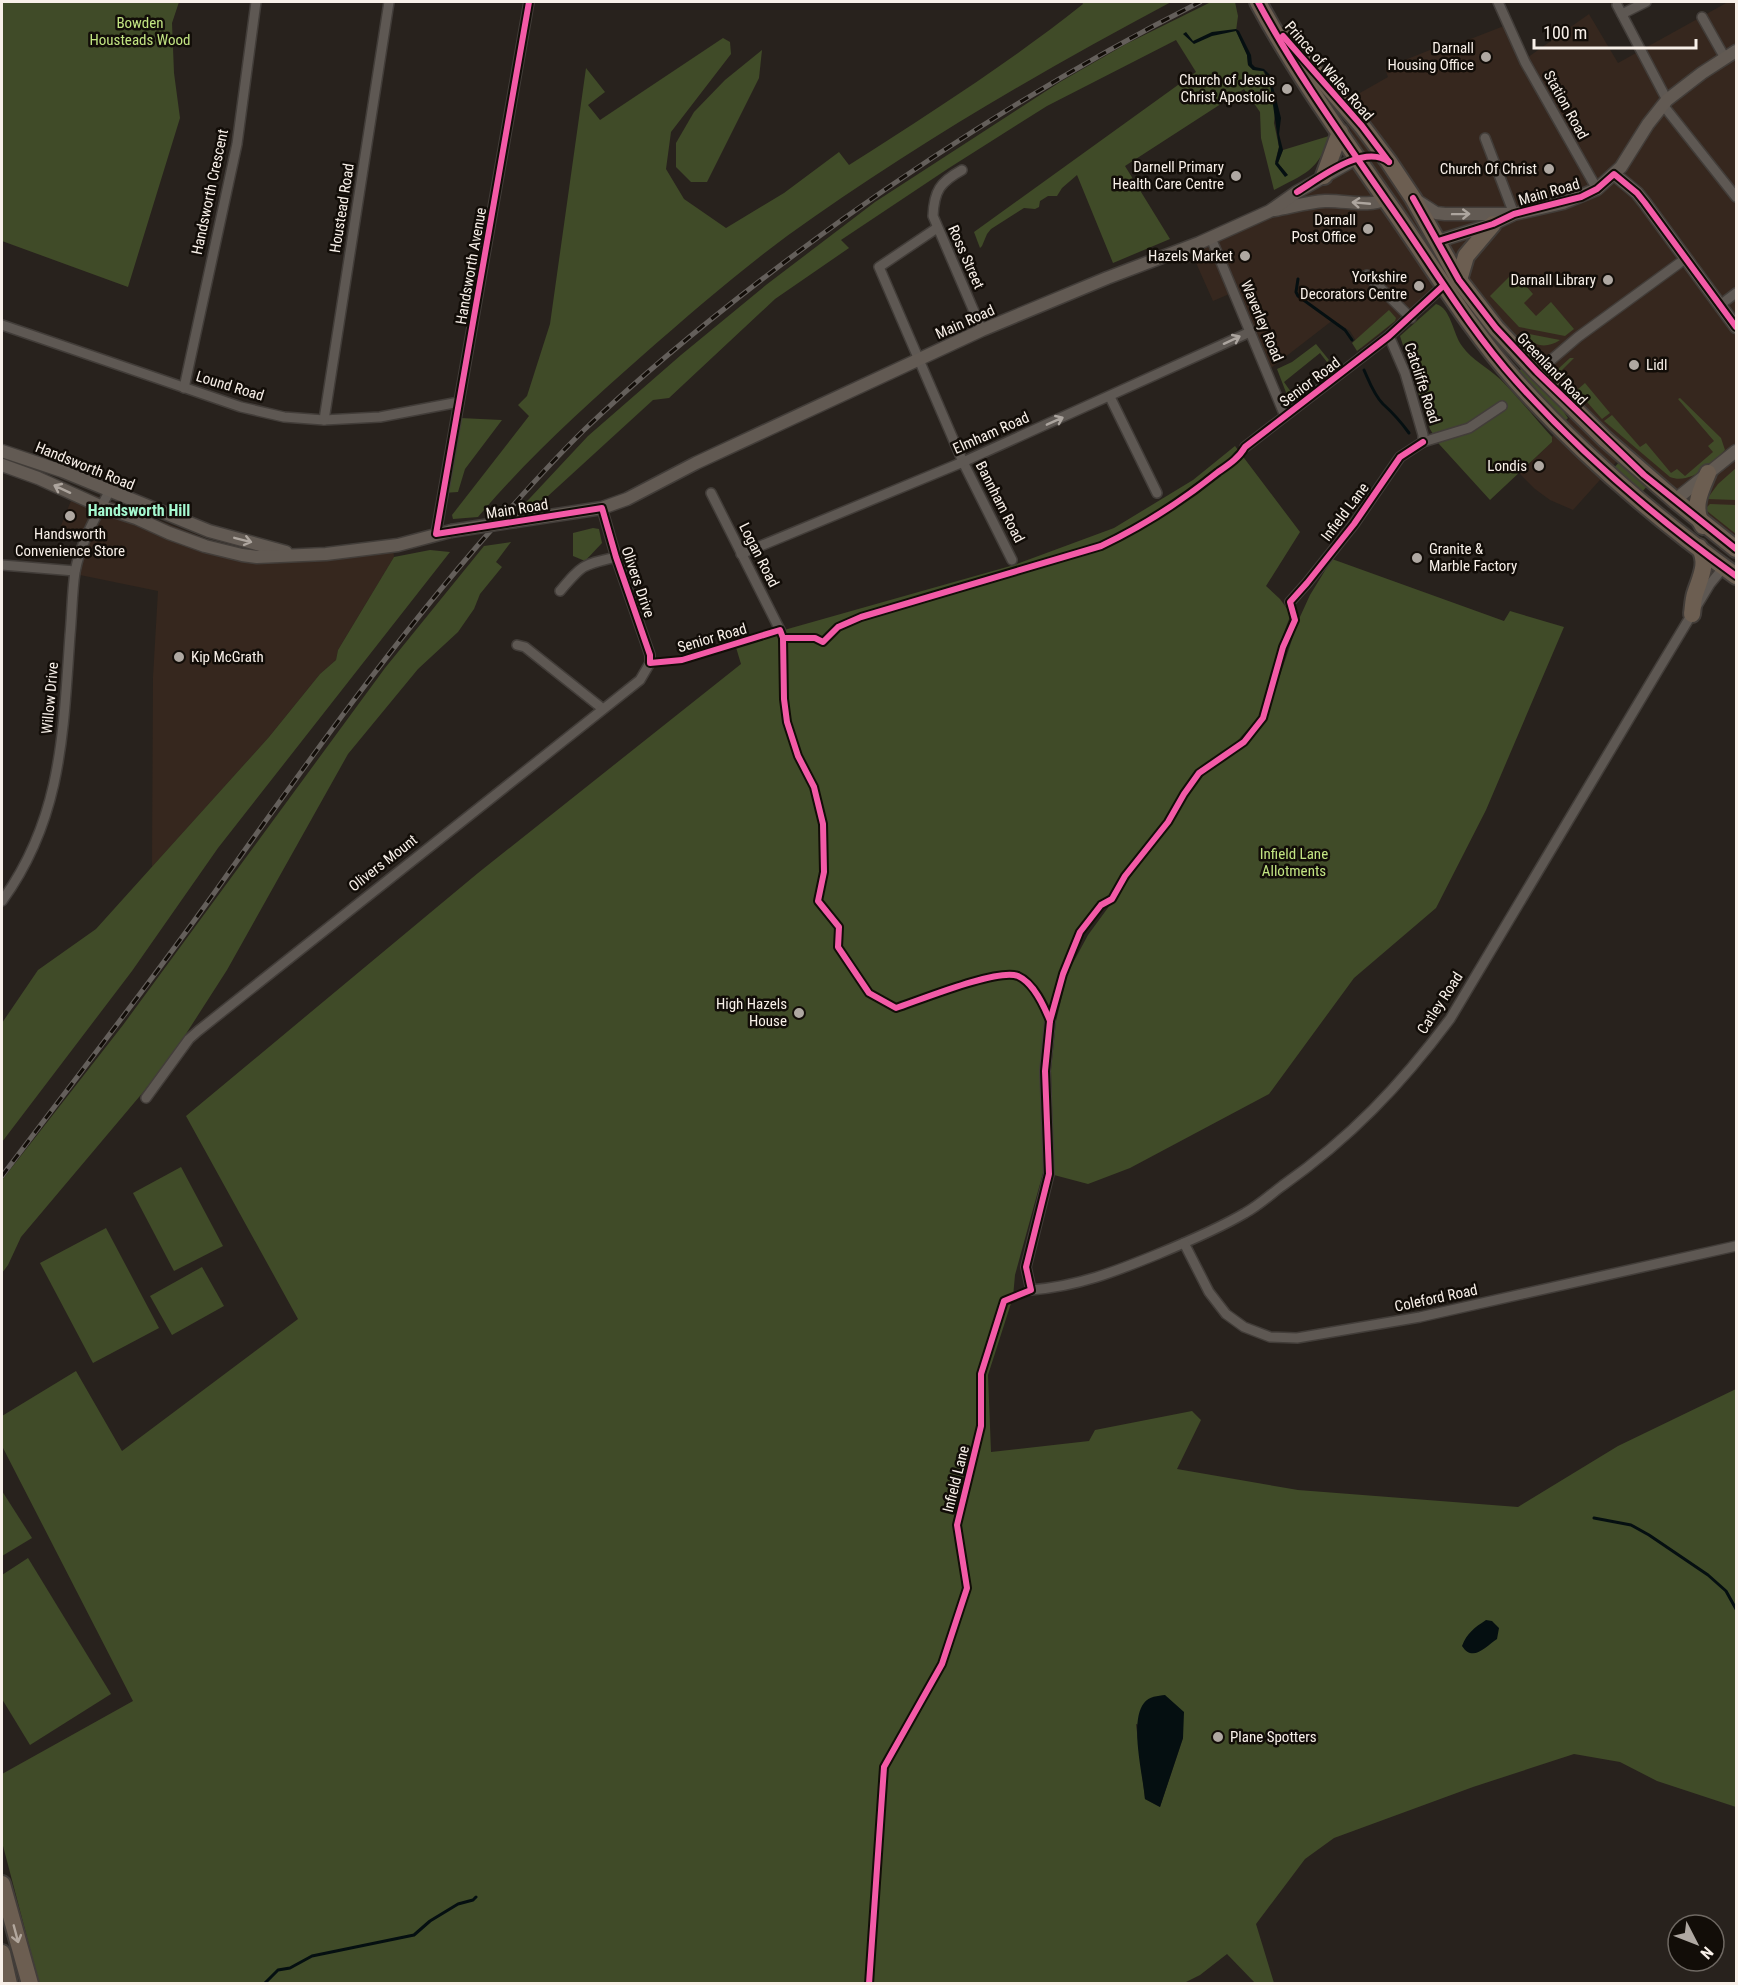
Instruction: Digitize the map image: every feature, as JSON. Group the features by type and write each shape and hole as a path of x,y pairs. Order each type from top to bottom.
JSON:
{"highway":[{"name":"Prince of Wales Road","path":"1258,2 1293,64 1357,158"},
{"name":"Prince of Wales Road","path":"1271,24 1301,54 1362,126 1389,162"},
{"path":"1324,176 1340,132"},
{"path":"1357,158 1377,156 1389,162 1392,183 1386,199"},
{"name":"Greenland Road","path":"1357,158 1410,236 1451,283 1537,372 1605,439 1675,500 1737,549"},
{"name":"Greenland Road","path":"1389,162 1438,242 1451,283 1515,380 1593,459 1641,501 1701,550 1732,568"},
{"path":"1451,283 1466,256 1493,224"},
{"path":"1410,236 1421,241 1438,242"},
{"path":"1708,473 1697,502 1700,520 1725,554 1732,568"},
{"path":"1641,501 1662,503 1675,500 1676,519 1701,550 1704,569 1694,596 1692,614"},
{"path":"2,1884 30,1983"},
{"path":"2,1953 9,1983"}],"main road":[{"name":"Main Road","path":"1413,198 1436,213 1514,214 1563,203 1597,189 1621,167 1647,124 1665,103 1702,72 1737,51"},
{"name":"Main Road","path":"436,534 602,508 627,499 696,463 982,330 1211,238 1270,211 1357,158"},
{"path":"1614,174 1646,203 1737,327"},
{"path":"1324,176 1323,189 1336,201"},
{"name":"Main Road","path":"1270,211 1311,203 1336,201 1372,204 1386,199"},
{"name":"Main Road","path":"1438,242 1493,224 1514,214"},
{"name":"Handsworth Road","path":"2,451 62,471 209,531 293,554"},
{"path":"1675,500 1737,451"},
{"name":"Handsworth Road","path":"2,465 38,478 102,507 205,546 230,553 257,557 326,554 398,545 436,534"}],"street":[{"name":"Handsworth Crescent","path":"184,388 237,144 256,2"},
{"name":"Houstead Road","path":"324,420 389,2"},
{"name":"Handsworth Avenue","path":"436,534 529,2"},
{"name":"Station Road","path":"1498,2 1525,62 1597,189"},
{"path":"1622,14 1646,2"},
{"path":"1617,5 1665,103 1737,197"},
{"path":"1702,16 1725,58"},
{"path":"1485,138 1514,214"},
{"name":"Ross Street","path":"962,170 949,177 939,188 933,200 933,216 982,330"},
{"name":"Bannham Road","path":"937,228 879,267 963,462 1012,560"},
{"name":"Waverley Road","path":"1211,238 1285,416"},
{"path":"1537,372 1578,338 1685,259"},
{"path":"1367,275 1411,318"},
{"name":"Catcliffe Road","path":"1423,442 1406,373 1389,336 1451,283"},
{"path":"1720,305 1737,293"},
{"name":"Lound Road","path":"2,325 241,407 284,417 324,420 380,417 459,402"},
{"name":"Elmham Road","path":"741,554 963,462 1250,332"},
{"name":"Senior Road","path":"1245,447 1389,336"},
{"path":"1110,397 1157,493"},
{"name":"Infield Lane","path":"1290,602 1354,524 1401,457 1423,442 1469,428 1502,406"},
{"name":"Willow Drive","path":"2,902 30,855 52,796 63,727 75,571 85,541 109,492"},
{"name":"Logan Road","path":"711,494 780,630"},
{"name":"Olivers Drive","path":"602,508 616,557 650,655 650,663"},
{"path":"560,591 580,568 588,563 616,557"},
{"path":"2,565 75,571"},
{"name":"Catley Road","path":"1050,1021 1045,1071 1049,1174 1026,1267 1031,1290 1062,1287 1114,1272 1184,1243 1246,1213 1305,1170 1347,1135 1416,1065 1450,1019 1692,614 1732,568"},
{"path":"517,645 525,647 603,709"},
{"name":"Olivers Mount","path":"146,1098 189,1039 198,1031 640,680 650,663"},
{"name":"Coleford Road","path":"1184,1243 1209,1292 1226,1314 1244,1327 1270,1337 1297,1338 1420,1317 1737,1246"}],"shaded area":[{"path":"1728,2 1736,2 1736,546 1664,503 1616,462 1573,510 1550,500 1535,489 1519,473 1552,442 1552,437 1570,418 1508,352 1450,278 1361,349 1350,331 1333,320 1267,371 1234,292 1213,301 1189,247 1366,158 1337,106 1388,77 1385,68 1435,48 1437,52 1509,24 1524,60 1589,14 1618,63"},
{"path":"1236,29 1251,55 1252,64 1264,69 1270,75 1281,118 1279,134 1283,150 1278,163 1288,175 1285,177 1275,164 1279,147 1270,84 1264,71 1253,70 1248,65 1247,55 1236,31 1212,36 1194,44 1183,34 1186,32 1193,41 1212,32"},
{"path":"76,488 220,544 263,552 393,545 394,557 338,650 336,660 320,674 269,737 152,867 153,677 158,591 75,574 85,541 59,531"},
{"path":"1486,1620 1492,1621 1499,1628 1497,1639 1480,1652 1466,1651 1462,1646 1466,1638 1474,1628"},
{"path":"1165,1695 1184,1712 1183,1738 1160,1807 1145,1799 1137,1735 1140,1712 1144,1703 1148,1699"}],"green space":[{"name":"Bowden Housteads Wood","path":"2,2 179,2 172,23 174,73 180,118 128,287 2,241"},
{"path":"1082,2 1171,2 1072,56 927,142 787,236 714,294 600,394 537,453 478,517 453,519 452,515 529,416 518,405 527,396 550,324 586,68 605,92 588,105 600,120 723,38 730,42 731,54 671,132 666,169 684,199 726,228 784,193 839,152 849,165 998,67 1055,26 1083,4"},
{"path":"1211,2 1235,2 1238,16 1236,31 1247,55 1248,65 1253,70 1263,71 1270,84 1279,147 1275,162 1288,175 1278,163 1283,150 1329,136 1320,157 1309,170 1274,190 1261,138 1260,112 1244,89 1125,166 1170,239 1113,263 1077,175 1062,188 1057,196 1048,196 1040,201 1039,207 1035,209 1024,208 991,229 980,248 974,232 1196,72 1176,40 1047,106 841,240 849,248 775,299 669,398 653,400 548,496 547,506 543,509 516,513 588,436 681,355 766,285 875,202 1060,82 1126,44"},
{"path":"762,50 759,78 707,182 691,182 676,167 676,143 694,112 725,80"},
{"path":"1514,272 1533,294 1524,303 1536,316 1551,302 1574,329 1565,336 1519,327 1490,296"},
{"path":"1436,304 1445,311 1466,351 1500,379 1552,437 1552,442 1490,500 1439,444 1430,429 1400,336"},
{"path":"1389,310 1396,318 1395,321 1357,351 1352,343"},
{"path":"1524,333 1560,340 1550,345 1540,345"},
{"path":"1316,344 1329,360 1327,362 1320,353 1284,382 1291,392 1287,395 1277,369 1292,362"},
{"path":"1570,358 1574,358 1561,371 1577,390 1585,383 1610,413 1602,419 1558,369"},
{"path":"1524,366 1557,402 1568,418 1564,422 1517,373"},
{"path":"1680,398 1721,438 1725,450 1700,472 1678,479 1670,477 1604,421 1612,415 1640,447 1646,443 1671,473 1677,469 1685,476 1713,452 1708,446 1714,441 1678,399"},
{"path":"460,418 502,420 465,469 458,492 443,493"},
{"path":"1235,446 1300,532 1266,586 1291,614 1259,717 1231,748 1193,776 1165,821 1145,845 1113,893 1096,904 1078,928 1061,967 1044,1026 1041,1066 1046,1135 1043,1173 1015,1275 1013,1297 988,1375 991,1452 1089,1441 1095,1430 1192,1411 1201,1420 1177,1469 1298,1490 1518,1507 1618,1446 1736,1389 1736,1807 1657,1781 1620,1762 1574,1754 1473,1787 1334,1838 1305,1859 1256,1924 1274,1983 1255,1983 1227,1954 1200,1975 1182,1984 39,1983 2,1842 2,1774 133,1701 2,1446 2,1416 76,1371 122,1451 298,1319 186,1116 478,873 741,664 735,644 1014,565 1114,528 1193,480","holes":["1136,1724 1183,1738 1160,1807 1145,1799"]},
{"path":"1621,460 1648,485 1642,492 1613,469"},
{"path":"1736,468 1736,500 1707,499 1718,484"},
{"path":"1710,504 1736,505 1736,534 1707,511 1706,508"},
{"path":"593,528 599,529 602,543 585,561 573,556 573,533"},
{"path":"511,542 496,562 502,567 480,594 474,609 458,632 418,669 348,754 227,970 166,1065 21,1237 2,1273 2,1180 123,1025 385,668 484,546"},
{"path":"430,550 450,552 218,848 132,971 2,1142 2,1023 38,970 96,929 269,737 320,674 336,660 338,650 394,557"},
{"name":"Infield Lane Allotments","path":"1332,559 1504,621 1510,611 1564,627 1486,810 1436,908 1354,978 1269,1094 1130,1168 1088,1184 1054,1175 1051,1070 1056,1021 1068,972 1088,935 1170,823 1189,790 1214,765 1252,739 1266,717 1299,619 1310,595"},
{"path":"181,1167 223,1246 174,1271 133,1193"},
{"path":"106,1228 159,1328 93,1363 40,1263"},
{"path":"202,1267 224,1306 172,1335 150,1296"},
{"path":"2,1491 32,1538 2,1556"},
{"path":"28,1558 111,1694 30,1745 2,1699 2,1575"}],"waterway":[{"path":"1298,279 1296,292 1298,296 1345,330 1352,340"},
{"path":"1364,370 1377,396 1409,433"},
{"path":"1594,1518 1631,1525 1649,1535 1708,1575 1726,1591 1736,1609"},
{"path":"264,1984 278,1970 290,1968 312,1956 414,1935 430,1921 458,1904 476,1897"}],"railway":[{"path":"2,1176 160,967 382,663 492,529 585,429 646,373 710,320 809,244 886,189 973,131 1062,77 1200,2"}],"cycle path":[{"path":"529,2 436,534 602,508 616,557 650,655 650,663 682,660 780,630 783,638 784,699 787,722 798,756 814,787 823,824 824,872 818,901 839,927 838,947 869,993 896,1008 977,980 994,976 1018,976 1034,989 1050,1021"},
{"path":"1258,2 1319,103 1464,315 1498,360 1541,408 1593,460 1677,532 1736,576"},
{"path":"1283,36 1362,126 1389,162"},
{"path":"1297,192 1330,171 1355,159 1379,157 1389,162"},
{"path":"1438,241 1493,224 1514,214 1581,197 1597,189 1614,174 1637,193 1645,203 1736,327"},
{"path":"1413,198 1459,280 1496,328 1537,372 1644,475 1736,549"},
{"path":"783,638 815,638 823,642 838,627 861,617 1101,546 1117,538 1176,503 1229,464 1240,455 1245,447 1389,336 1443,286"},
{"path":"869,1984 884,1767 942,1664 967,1588 957,1525 981,1426 981,1374 1004,1301 1031,1290 1026,1267 1049,1174 1045,1071 1050,1021 1063,974 1080,932 1101,905 1112,899 1125,876 1168,822 1199,773 1244,742 1263,718 1283,647 1295,620 1290,602 1354,524 1400,457 1423,442"}],"place":[{"name":"Darnall Housing Office","path":"1486,57"},
{"name":"Church of Jesus Christ Apostolic","path":"1287,89"},
{"name":"Church Of Christ","path":"1549,169"},
{"name":"Darnell Primary Health Care Centre","path":"1236,176"},
{"name":"Darnall Post Office","path":"1368,229"},
{"name":"Hazels Market","path":"1245,256"},
{"name":"Darnall Library","path":"1608,280"},
{"name":"Yorkshire Decorators Centre","path":"1419,286"},
{"name":"Lidl","path":"1634,365"},
{"name":"Londis","path":"1539,466"},
{"name":"Handsworth Convenience Store","path":"70,516"},
{"name":"Granite & Marble Factory","path":"1417,558"},
{"name":"Kip McGrath","path":"179,657"},
{"name":"High Hazels House","path":"799,1013"},
{"name":"Plane Spotters","path":"1218,1737"}],"district":[{"name":"Handsworth Hill","path":"139,510"}]}
